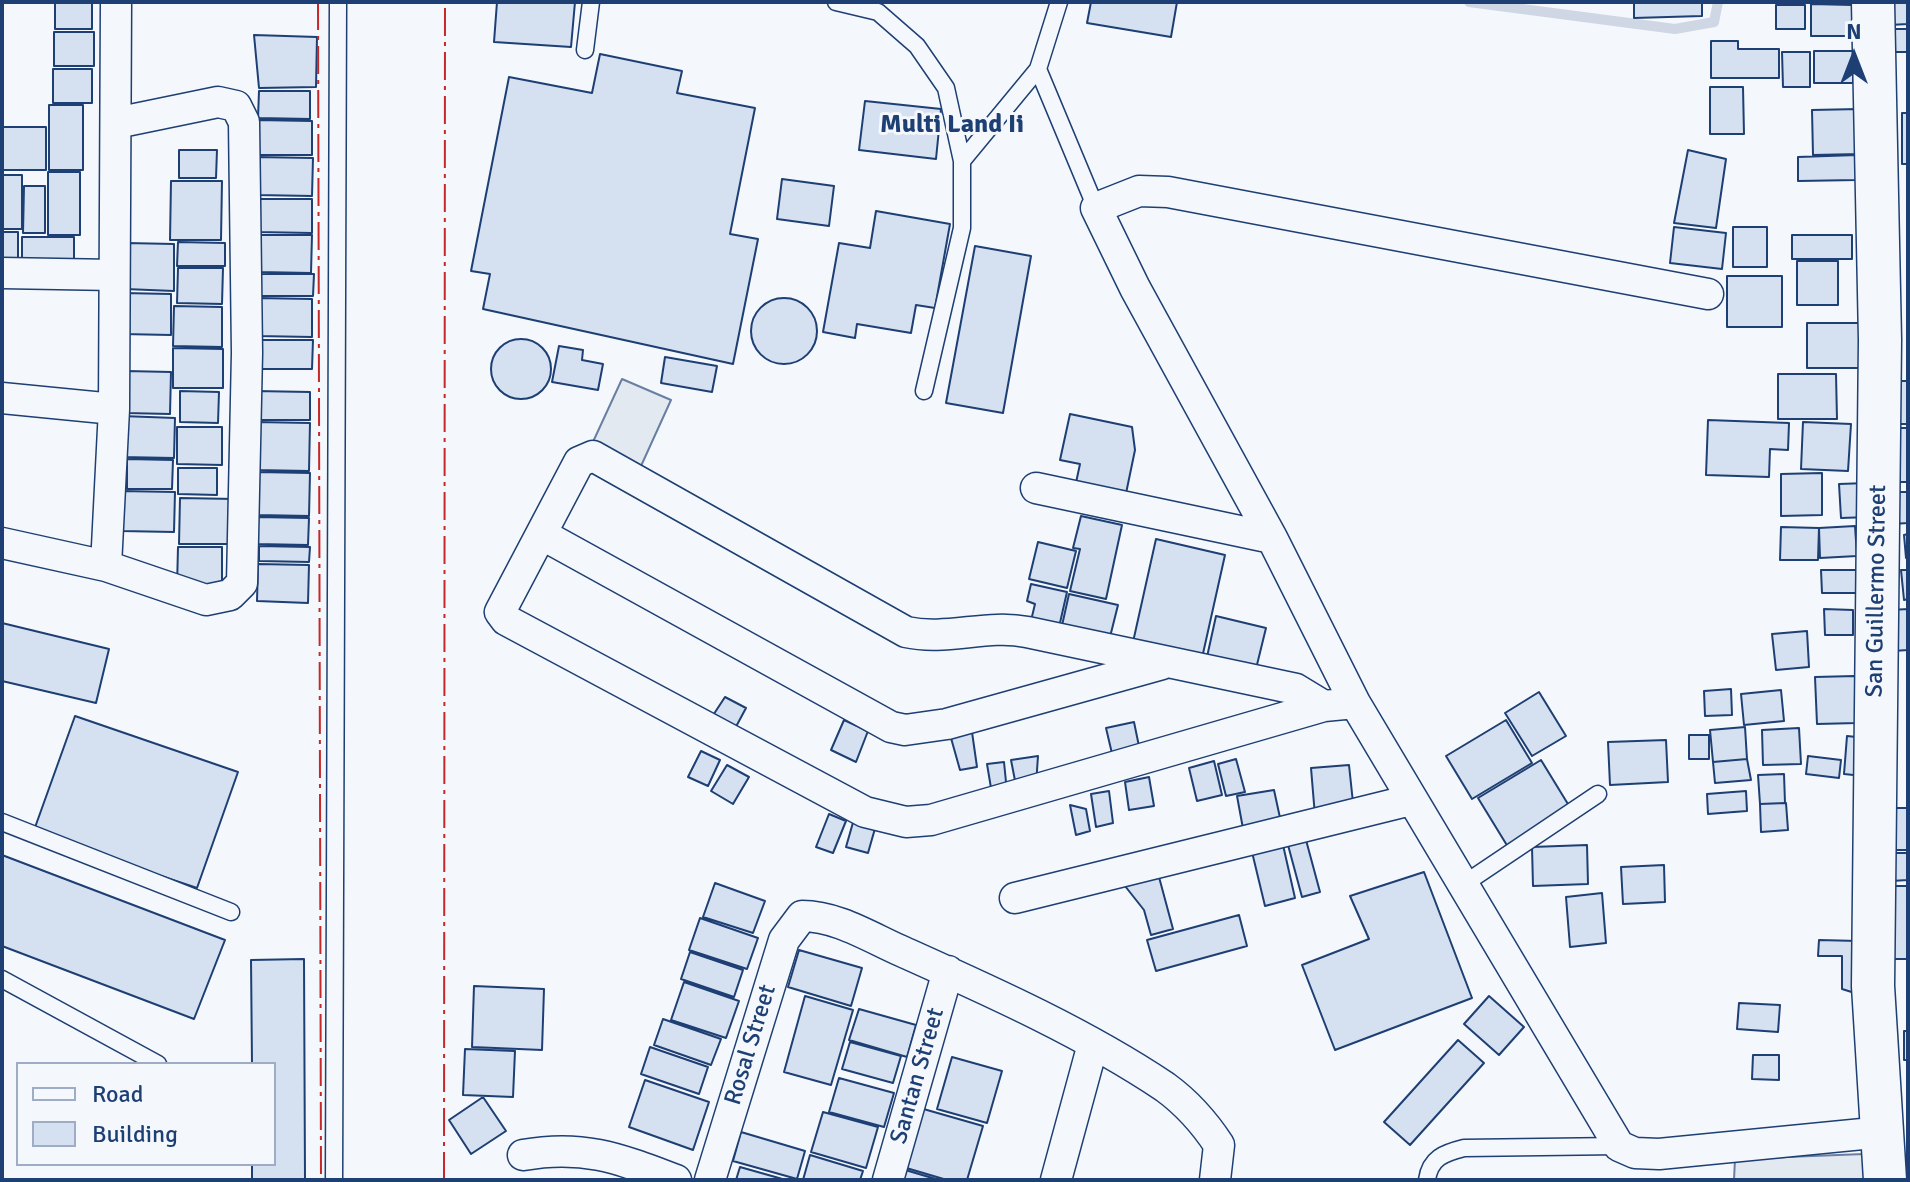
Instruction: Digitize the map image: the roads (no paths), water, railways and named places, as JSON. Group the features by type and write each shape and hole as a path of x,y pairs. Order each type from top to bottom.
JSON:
{"main road":[{"name":"San Guillermo Street","path":"1873,2 1880,340 1873,986 1889,1132 1885,1180"}],"street":[{"path":"106,566 114,409 116,2"},
{"path":"2,543 106,566 206,600 230,595 242,583 244,122 236,106 218,102 116,123"},
{"path":"1708,294 1168,192 1139,191 1096,208 1135,288 1272,538 1355,703 1461,886 1619,1146 1635,1153 1659,1154 1889,1132"},
{"path":"2,273 114,275"},
{"path":"2,398 114,409"},
{"path":"1324,706 1296,689 1007,628 946,636 906,632 593,456 579,462 500,612 506,620 865,812 886,819 931,820 956,814 1324,706 1355,703"},
{"path":"1036,488 1272,538"},
{"path":"543,535 876,721 905,730 947,724 1164,663"},
{"path":"1015,898 1411,800"},
{"name":"Rosal Street","path":"710,1180 784,940 802,916 835,921 948,971"},
{"path":"948,971 1093,1044 1166,1088 1203,1120 1219,1145 1215,1180"},
{"name":"Santan Street","path":"888,1180 948,971"},
{"path":"1056,1180 1093,1044"},
{"path":"523,1155 577,1150 608,1155 676,1180"}],"lane":[{"path":"334,1180 338,2"},
{"path":"585,50 591,2"},
{"path":"836,2 878,12 917,46 946,88 962,161 962,228 924,391"},
{"path":"962,161 1038,69 1059,2"},
{"path":"1038,69 1096,208"},
{"path":"1461,886 1598,794"},
{"path":"2,822 231,912"},
{"path":"2,979 154,1062"},
{"path":"1427,1180 1429,1167 1442,1154 1464,1148 1619,1146"}],"waterway":[{"path":"1469,2 1675,29 1714,22 1718,2"}],"district":[{"name":"Multi Land Ii","path":"952,125"}]}
